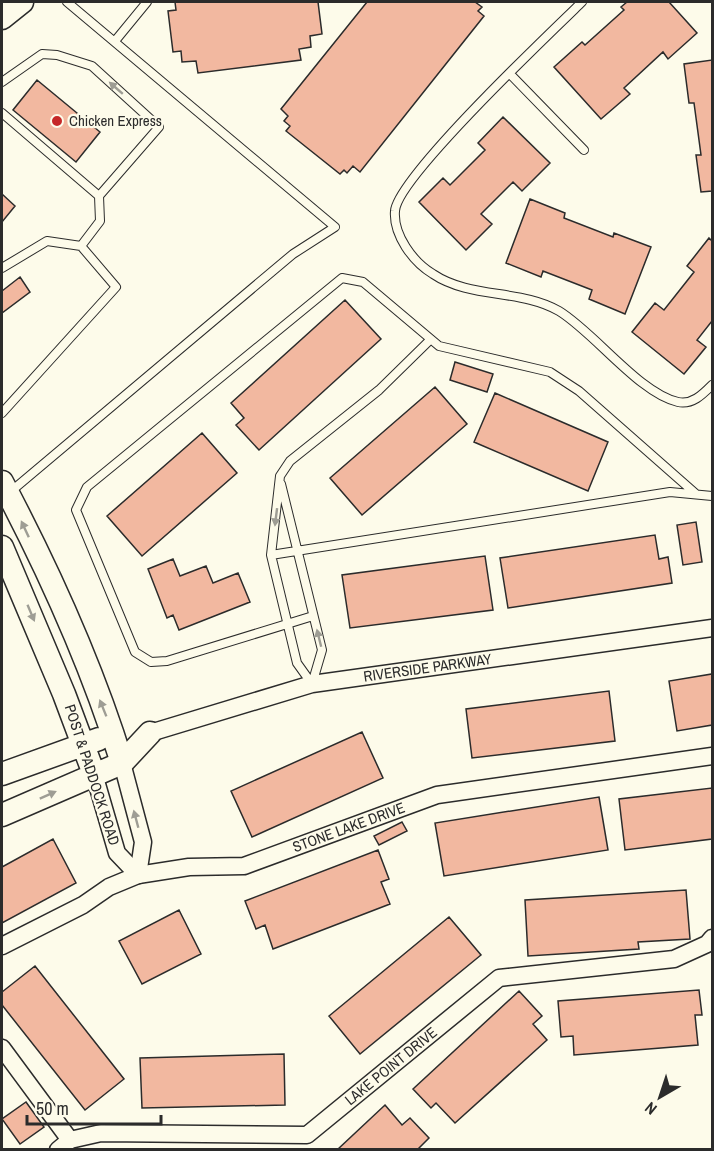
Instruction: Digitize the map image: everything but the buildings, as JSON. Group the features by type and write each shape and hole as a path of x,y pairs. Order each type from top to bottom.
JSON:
{"street":[{"path":"2,18 22,2"},
{"name":"POST & PADDOCK ROAD","path":"5,488 61,608 113,734 142,842 138,875"},
{"name":"POST & PADDOCK ROAD","path":"2,547 84,744 117,853 138,875"},
{"name":"RIVERSIDE PARKWAY","path":"2,774 113,734 150,733 312,684 712,628"},
{"path":"2,815 122,763 150,733"},
{"name":"STONE LAKE DRIVE","path":"2,946 83,905 109,887 138,875 189,867 244,866 436,795 712,756"},
{"name":"LAKE POINT DRIVE","path":"64,1145 100,1133 307,1135 499,978 674,959 707,944 712,938"},
{"path":"2,1047 64,1145"}],"lane":[{"path":"5,488 293,254 334,227 67,2"},
{"path":"115,41 147,2"},
{"path":"582,2 468,116 405,187 395,209 397,230 405,245 434,275 462,286 546,304 562,313 659,395 679,402 693,402 712,385"},
{"path":"2,89 2,82 42,54 57,55 92,66 159,127 99,196 100,221 81,246"},
{"path":"510,74 584,150"},
{"path":"2,113 99,196"},
{"path":"2,268 47,241 81,246 116,287 2,413"},
{"path":"313,616 167,661 151,662 139,657 76,510 82,493 132,449 342,278 363,282 439,346 550,372 579,391 696,494"},
{"path":"312,684 297,663 271,555 283,469 379,390 430,340"},
{"path":"280,480 322,650 312,684"},
{"path":"271,555 670,492 712,496"}],"place":[{"name":"Chicken Express","path":"57,121"}]}
